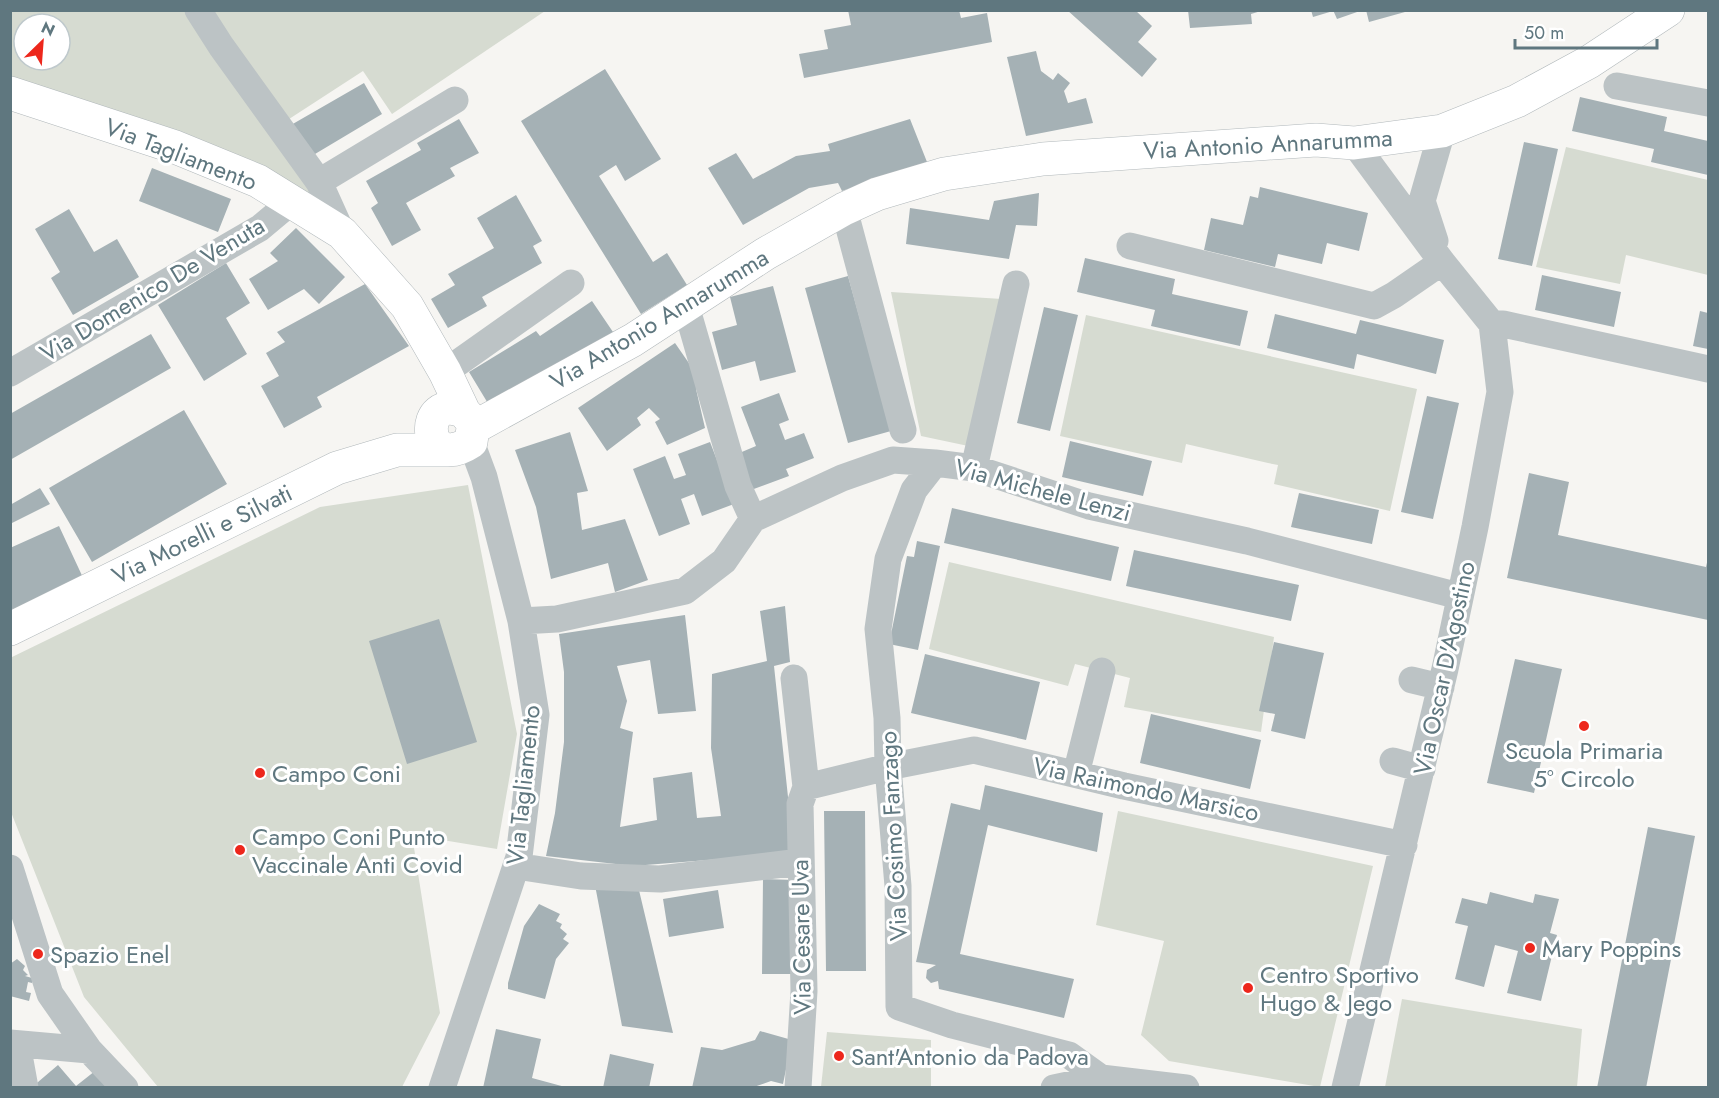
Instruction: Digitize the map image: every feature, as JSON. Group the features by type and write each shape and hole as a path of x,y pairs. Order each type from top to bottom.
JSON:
{"main road":[{"name":"Via Antonio Annarumma","path":"397,450 455,431 633,340 765,254 844,209 878,194 944,174 1043,159 1316,140 1354,143 1442,130 1517,101 1589,62 1668,10"},
{"name":"Via Tagliamento","path":"10,93 175,147 258,181 342,233 407,306 445,372 455,431"},
{"name":"Via Morelli e Silvati","path":"10,629 337,468 397,450"}],"street":[{"name":"Via Tagliamento","path":"198,10 221,46 319,182 342,233"},
{"path":"1617,86 1708,103"},
{"path":"319,182 455,100"},
{"path":"1442,130 1422,201 1442,262"},
{"path":"1354,143 1442,262 1492,324 1503,324 1708,369"},
{"name":"Via Domenico De Venuta","path":"10,373 260,228 291,202"},
{"path":"844,209 903,430"},
{"path":"1130,246 1374,306 1442,262"},
{"path":"445,372 572,283"},
{"path":"975,468 1016,284"},
{"path":"521,621 557,619 685,591 724,561 753,519 738,486 686,306"},
{"name":"Via Oscar D'Agostino","path":"1345,1088 1422,769 1475,527 1500,392 1492,324"},
{"name":"Via Tagliamento","path":"442,1088 519,857 536,715 521,621 484,477 455,431"},
{"name":"Via Michele Lenzi","path":"753,519 842,478 892,460 935,463 975,468 1089,506 1247,541 1459,596"},
{"name":"Via Cosimo Fanzago","path":"935,463 914,490 888,559 878,629 887,718 888,767 898,886 899,1007 952,1025 1069,1055 1101,1078"},
{"path":"1076,774 1101,671"},
{"name":"Via Cesare Uva","path":"794,678 806,787 800,804 804,991 798,1088"},
{"path":"1412,680 1441,687"},
{"name":"Via Raimondo Marsico","path":"888,767 974,750 1404,845"},
{"path":"1393,761 1422,769"},
{"path":"806,787 888,767"},
{"path":"516,866 581,876 660,879 800,862"},
{"path":"10,868 50,994 89,1050 125,1088"},
{"path":"25,1088 14,1043 89,1050"},
{"path":"1054,1088 1101,1078 1186,1088"}],"shaded area":[{"path":"11,11 545,11 392,114 363,71 286,121 328,215 11,82"},
{"path":"1566,147 1708,180 1708,275 1626,255 1620,284 1536,267"},
{"path":"891,292 1002,299 973,447 921,436"},
{"path":"1086,315 1417,389 1390,511 1274,484 1278,465 1186,444 1182,463 1060,436"},
{"name":"Campo Coni","path":"468,485 517,734 497,849 412,835 440,1013 402,1087 158,1087 84,997 11,812 10,658 320,507"},
{"path":"949,562 1274,637 1261,732 1124,707 1130,678 1075,664 1068,686 929,649"},
{"name":"Centro Sportivo Hugo & Jego","path":"1118,811 1373,866 1320,1087 1169,1061 1141,1035 1164,941 1096,925"},
{"path":"1402,999 1582,1029 1577,1087 1385,1087"},
{"path":"827,1032 931,1040 931,1087 821,1087"}],"building":[{"path":"848,10 959,10 961,18 987,13 992,42 804,78 799,54 828,49 824,30 851,25"},
{"path":"1067,10 1135,10 1152,26 1138,42 1157,59 1142,77"},
{"path":"1188,10 1261,11 1251,14 1252,24 1190,28"},
{"path":"1311,10 1333,10 1333,11 1313,17"},
{"path":"1333,10 1360,10 1360,11 1337,19"},
{"path":"1366,10 1404,10 1405,12 1369,22"},
{"path":"1036,51 1041,71 1053,80 1058,73 1070,83 1064,91 1068,103 1086,98 1093,123 1026,136 1007,57"},
{"path":"605,69 661,159 625,181 616,165 599,176 653,262 667,253 687,285 641,314 521,121"},
{"path":"364,83 382,114 310,157 291,125"},
{"path":"1580,97 1667,117 1664,131 1708,141 1708,175 1651,162 1654,149 1572,131"},
{"path":"459,119 479,153 450,168 455,176 406,203 421,230 392,246 371,208 378,203 366,181 421,150 417,143"},
{"path":"910,119 927,162 842,191 838,183 809,188 743,225 708,168 736,153 753,179 796,156 830,151 828,144"},
{"path":"1524,142 1558,149 1532,266 1498,259"},
{"path":"152,168 231,199 218,232 139,201"},
{"path":"1260,187 1368,213 1359,251 1327,243 1322,264 1278,254 1275,267 1204,250 1211,218 1243,225 1250,196 1258,198"},
{"path":"1039,193 1037,226 1016,225 1009,259 906,244 910,208 989,220 994,201"},
{"path":"516,195 542,241 533,246 542,263 482,297 487,306 448,328 431,299 455,285 448,274 494,248 477,218"},
{"path":"69,209 94,252 117,239 139,277 73,315 51,278 60,272 35,229"},
{"path":"296,228 345,277 319,304 304,289 268,310 249,279 278,261 270,253"},
{"path":"1085,258 1175,279 1172,294 1248,311 1240,346 1151,326 1155,310 1077,292"},
{"path":"226,263 250,303 226,318 247,354 204,381 158,305"},
{"path":"1542,275 1621,292 1614,327 1535,310"},
{"path":"848,276 891,431 848,443 805,288"},
{"path":"365,284 409,346 317,397 322,407 284,428 261,386 279,376 266,353 285,342 277,332"},
{"path":"773,286 796,372 760,381 755,361 722,370 712,332 737,325 730,297"},
{"path":"592,301 613,332 492,410 469,372 536,331 540,336"},
{"path":"1044,307 1078,315 1050,431 1017,423"},
{"path":"1700,311 1708,313 1708,349 1693,346"},
{"path":"1275,314 1356,334 1360,320 1444,340 1436,374 1357,354 1354,369 1267,348"},
{"path":"151,334 171,368 10,460 10,414"},
{"path":"675,343 704,385 696,389 705,428 667,445 655,422 660,419 649,408 637,418 641,425 607,451 578,408"},
{"path":"779,393 789,420 779,424 785,440 804,433 814,458 786,469 789,476 751,490 737,454 756,446 741,407"},
{"path":"1427,396 1459,403 1433,519 1401,512"},
{"path":"184,410 227,484 92,562 49,488"},
{"path":"570,432 588,491 577,493 582,530 625,519 648,580 615,592 608,563 551,579 536,507 515,450"},
{"path":"1070,441 1152,461 1143,496 1062,477"},
{"path":"710,442 734,504 702,516 694,494 681,499 690,524 659,536 633,469 665,456 674,479 686,475 678,454"},
{"path":"1529,473 1569,482 1558,535 1706,567 1708,558 1708,620 1507,578"},
{"path":"40,488 50,504 10,524 10,505"},
{"path":"1299,493 1379,510 1372,544 1291,527"},
{"path":"952,508 1119,547 1111,581 944,543"},
{"path":"59,526 85,582 13,611 10,603 10,548"},
{"path":"917,541 940,546 918,650 889,644 907,556 914,557"},
{"path":"1134,550 1299,585 1291,621 1126,586"},
{"path":"785,606 790,662 774,666 794,853 633,866 546,856 555,813 564,742 564,672 559,634 685,615 696,711 658,714 650,660 617,666 627,701 620,728 633,732 620,827 657,820 653,778 692,772 697,818 721,816 711,748 712,674 767,661 760,611"},
{"path":"439,619 477,742 407,764 369,641"},
{"path":"1274,642 1324,653 1305,739 1271,731 1275,714 1259,711"},
{"path":"925,654 1040,682 1026,740 911,713"},
{"path":"1515,659 1562,669 1534,793 1487,783"},
{"path":"1151,714 1261,740 1250,789 1140,763"},
{"path":"985,785 1103,813 1097,852 988,825 960,954 1074,979 1064,1018 939,989 938,981 931,983 926,978 927,970 936,965 916,962 951,803 980,810"},
{"path":"824,811 865,811 866,971 826,971"},
{"path":"1648,827 1695,836 1646,1088 1597,1088"},
{"path":"763,879 794,880 793,974 762,974"},
{"path":"594,880 638,886 673,1033 622,1026"},
{"path":"718,890 724,928 669,937 663,899"},
{"name":"Mary Poppins","path":"1490,892 1533,903 1535,894 1559,899 1550,933 1557,935 1541,1001 1507,993 1518,951 1495,945 1484,987 1455,979 1468,926 1455,923 1462,898 1487,904"},
{"path":"539,904 560,914 556,921 562,924 560,928 567,934 563,939 569,943 556,959 545,999 508,989 524,926"},
{"path":"17,959 25,966 23,970 28,975 25,976 32,978 32,983 28,982 26,992 31,993 29,1001 10,996 10,964"},
{"path":"496,1029 541,1039 532,1078 569,1088 483,1088"},
{"path":"760,1031 792,1040 783,1084 771,1081 751,1088 692,1088 701,1047 722,1050 755,1040"},
{"path":"610,1054 654,1064 649,1088 603,1088"},
{"path":"58,1065 76,1086 95,1071 110,1088 31,1088"}],"place":[{"name":"Scuola Primaria 5° Circolo","path":"1584,726"},
{"name":"Campo Coni","path":"260,773"},
{"name":"Campo Coni Punto Vaccinale Anti Covid","path":"240,850"},
{"name":"Mary Poppins","path":"1530,948"},
{"name":"Spazio Enel","path":"38,954"},
{"name":"Centro Sportivo Hugo & Jego","path":"1248,988"},
{"name":"Sant'Antonio da Padova","path":"839,1056"}]}
